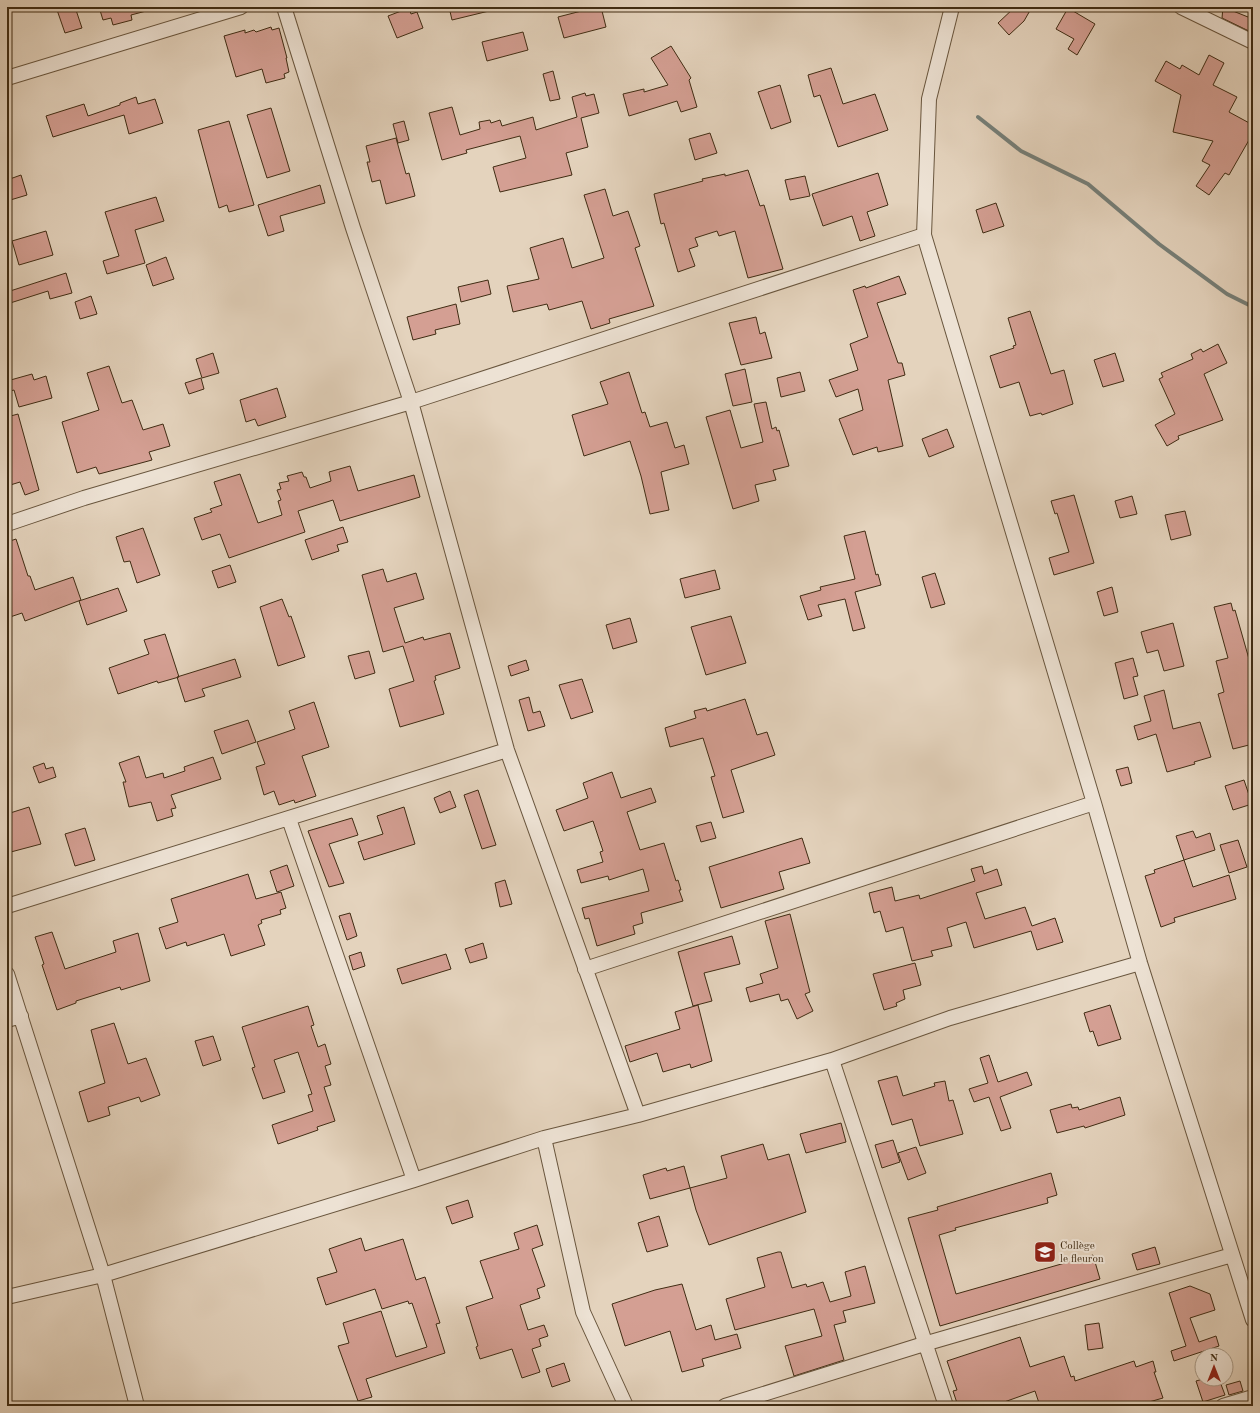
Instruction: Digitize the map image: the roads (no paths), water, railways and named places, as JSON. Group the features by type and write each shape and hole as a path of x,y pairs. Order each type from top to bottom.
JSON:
{"street":[{"path":"7,78 241,7"},
{"path":"284,7 353,228 411,402 507,750 638,1115"},
{"path":"952,7 928,99 924,235 1094,803 1140,963 1253,1320"},
{"path":"1181,7 1253,42"},
{"path":"7,524 84,498 411,402 924,235"},
{"path":"7,906 507,750"},
{"path":"585,968 1094,803"},
{"path":"289,819 414,1180"},
{"path":"7,1297 103,1275 414,1180 544,1138 638,1115 832,1060 950,1018 1140,963"},
{"path":"7,974 14,1018 103,1275 137,1406"},
{"path":"832,1060 924,1344 946,1406"},
{"path":"544,1138 583,1312 626,1406"},
{"path":"725,1406 924,1344 1232,1255"},
{"path":"1223,1406 1253,1397"}],"waterway":[{"path":"978,117 1021,151 1088,184 1159,244 1227,294 1253,307"}],"place":[{"name":"Collège le fleuron","path":"1045,1252"}]}
